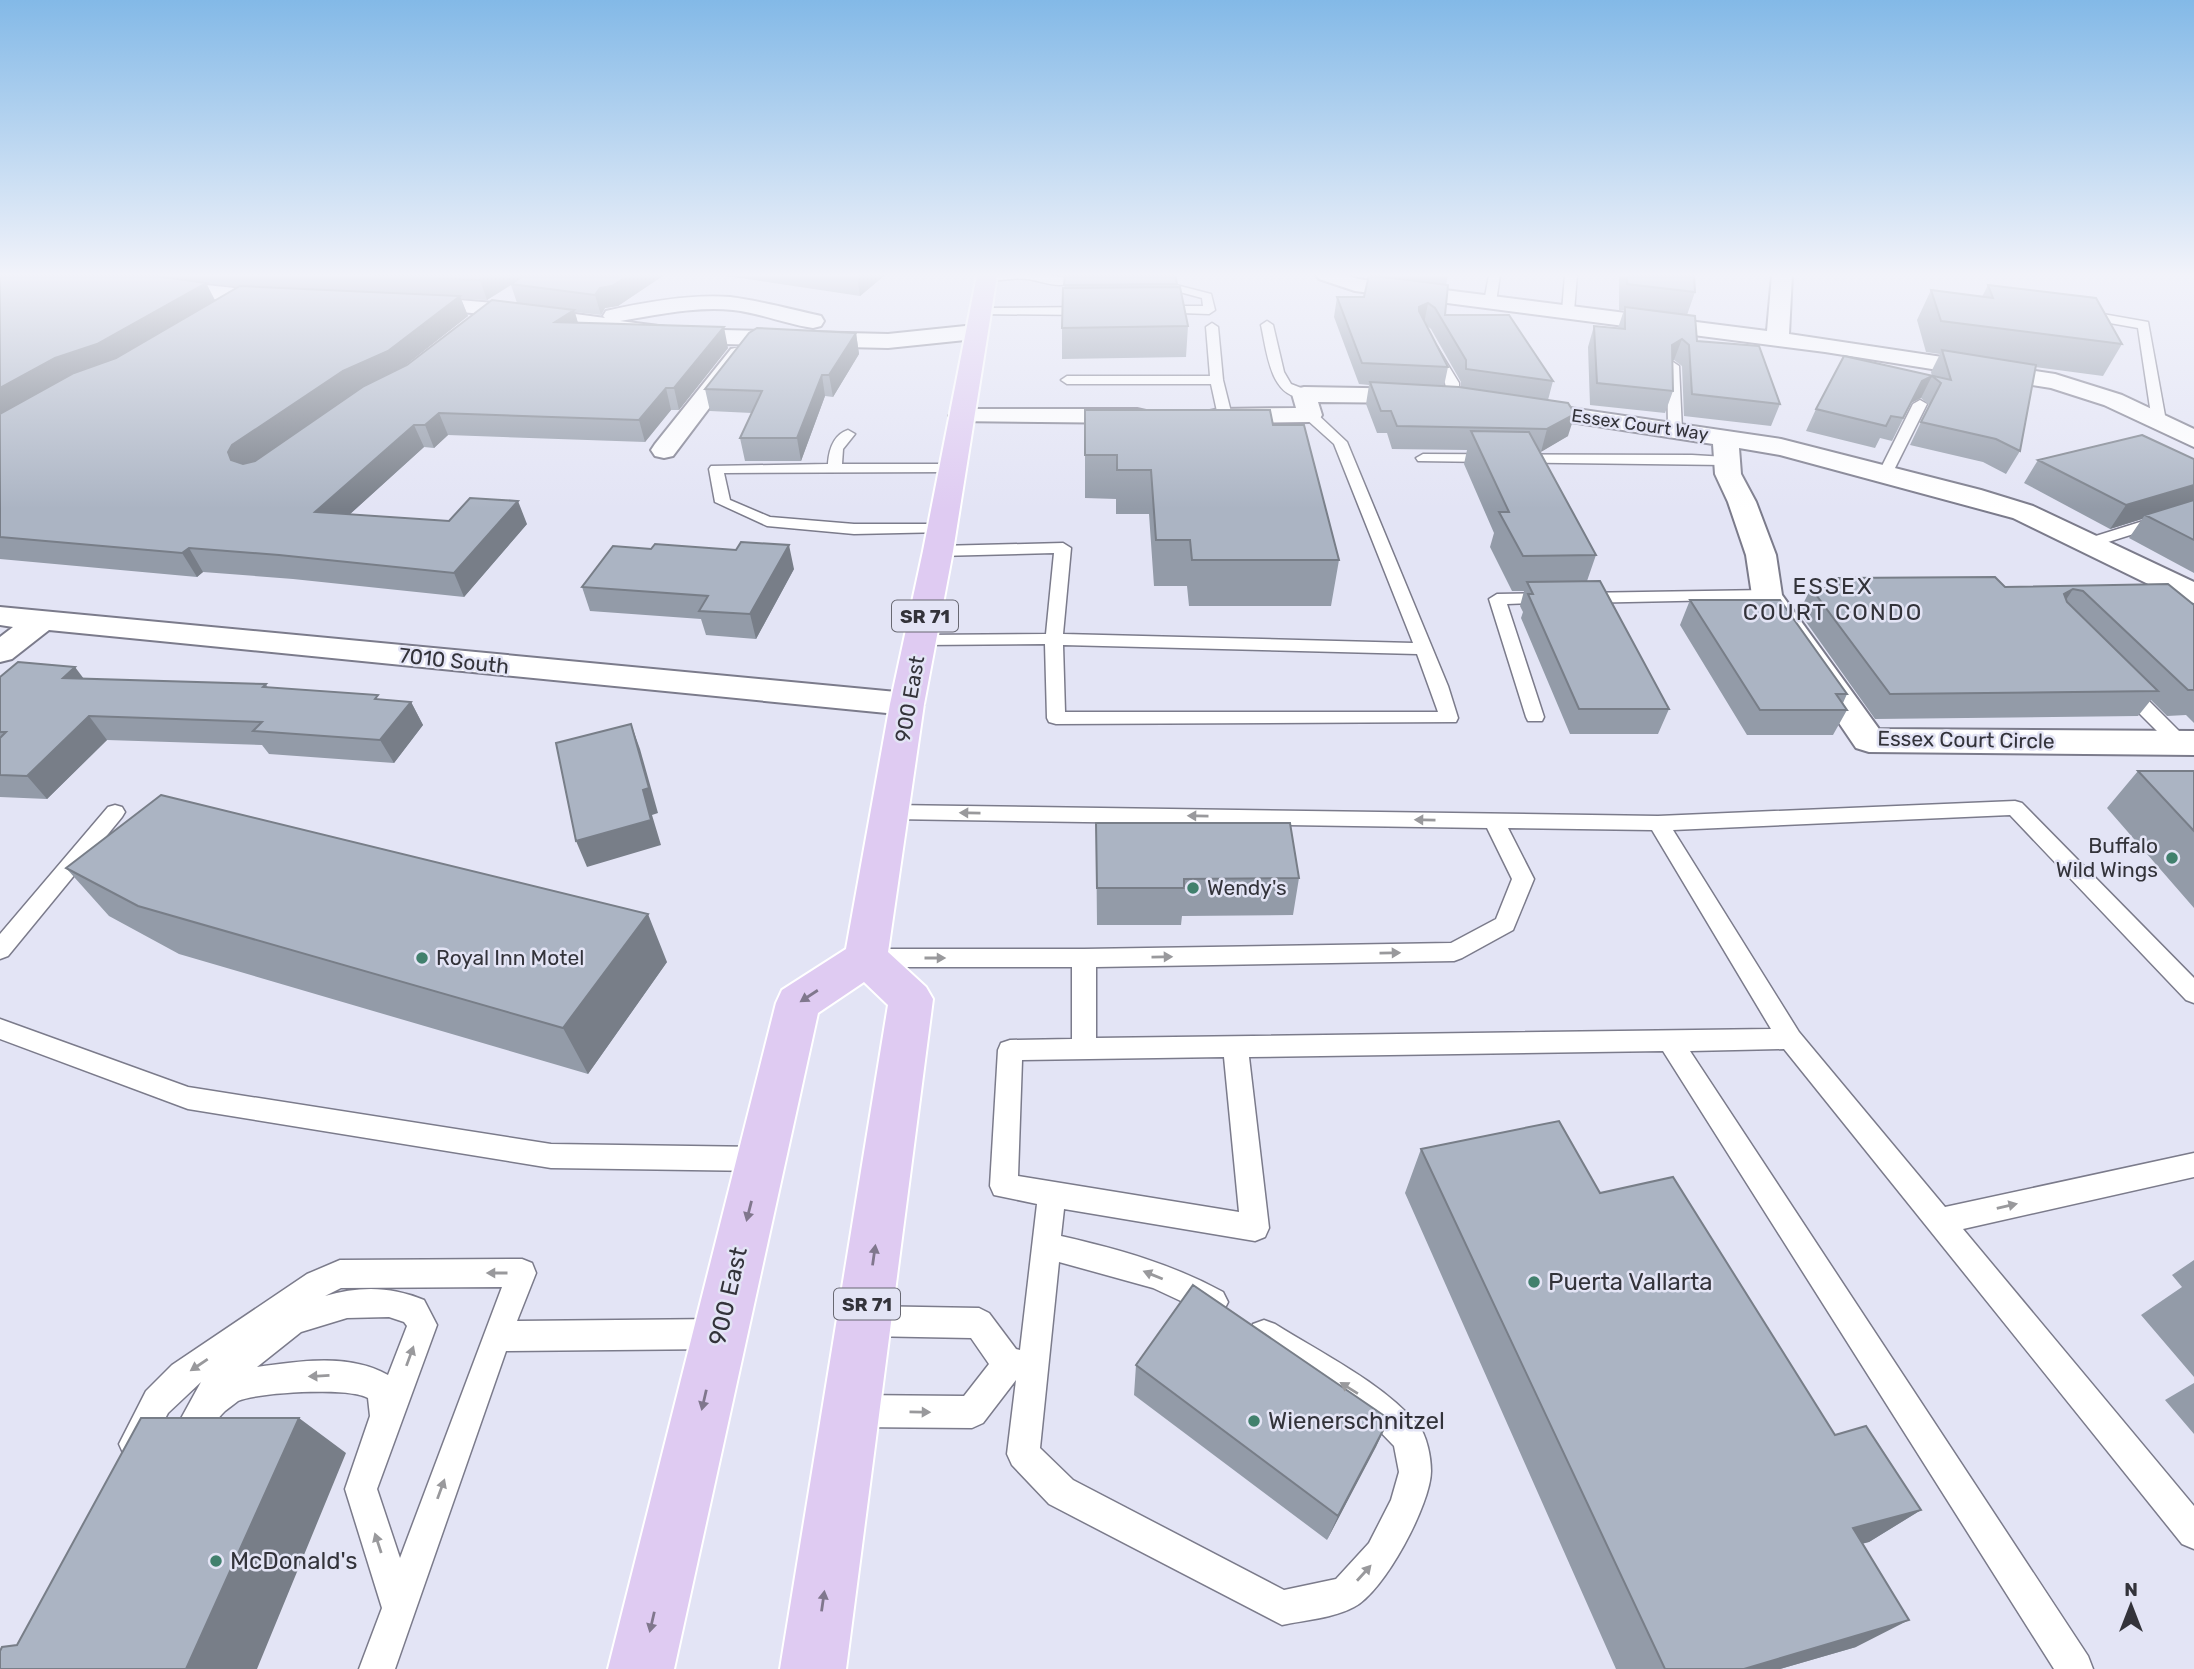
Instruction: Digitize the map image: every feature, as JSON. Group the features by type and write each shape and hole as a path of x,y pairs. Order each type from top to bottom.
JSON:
{"main road":[{"name":"900 East","path":"641,1669 798,1003 866,958 907,704 940,540 972,353"},
{"name":"SR 71","path":"813,1669 911,999 866,958"}],"street":[{"path":"664,450 739,353"},
{"path":"1869,353 2055,381 2113,400 2194,439"},
{"name":"Essex Court Way","path":"1199,416 1225,416 1396,394 1454,399 1675,430 1726,449 1781,447 2023,512 2194,594"},
{"path":"961,416 1160,416"},
{"name":"Essex Court Circle","path":"1726,449 1728,474 1742,502 1760,555 1767,595 1869,740 2187,743"},
{"name":"7010 South","path":"0,616 907,704"},
{"path":"0,652 43,620"}],"lane":[{"path":"1214,353 1225,416"},
{"path":"952,468 716,469 723,502 767,521 940,540 1063,548 1054,639 1056,718 1449,718 1340,442 1307,405 1286,387 1278,372 1274,353"},
{"path":"1436,353 1452,383 1454,399"},
{"path":"2148,353 2159,421"},
{"path":"1673,366 1675,430"},
{"path":"1067,380 1217,380"},
{"path":"1885,474 1920,404"},
{"path":"835,468 836,449 848,434"},
{"path":"1423,458 1692,459 1726,449"},
{"path":"2089,543 2194,510"},
{"path":"1535,717 1497,599 1767,595"},
{"path":"920,640 1054,639 1424,649"},
{"path":"2114,677 2187,743"},
{"path":"891,812 1658,823 2015,808 2194,992"},
{"path":"0,950 115,812"},
{"path":"866,958 1084,958 1454,952 1505,923 1523,879 1494,821"},
{"path":"1658,823 1790,1039 2194,1532"},
{"path":"1084,958 1084,1049"},
{"path":"0,1029 188,1098 551,1156 761,1159"},
{"path":"1235,1047 1255,1228 1003,1186 1010,1050 1790,1039"},
{"path":"1670,1041 2075,1669"},
{"path":"1940,1221 2194,1165"},
{"path":"1046,1246 1131,1266 1196,1292 1378,1407 1409,1438 1415,1472 1406,1505 1381,1555 1345,1594 1282,1608 1061,1492 1023,1454 1020,1365 1046,1246 1052,1194"},
{"path":"119,1475 157,1402 183,1376 317,1284 340,1274 522,1273 496,1336 377,1669"},
{"path":"166,1476 212,1389 241,1360 293,1320 347,1304 389,1303 414,1310 422,1325 361,1489"},
{"path":"865,1321 979,1323 1020,1365"},
{"path":"496,1336 719,1334"},
{"path":"851,1411 972,1412 1020,1365"},
{"path":"197,1416 230,1389 291,1378 330,1376 365,1379 383,1389 386,1416 361,1489 399,1608"}],"building":[{"path":"0,353 70,353 55,358 0,388"},
{"path":"125,353 384,353 343,371 232,445 228,452 231,460 243,464 255,461 364,386 407,365 423,353 703,353 674,388 666,388 639,420 439,413 425,425 414,425 315,512 449,521 470,498 518,501 454,573 279,555 189,548 182,553 0,537 0,414 74,373"},
{"path":"733,353 843,353 829,375 822,375 797,438 740,438 762,391 705,389"},
{"path":"1358,353 1441,353 1448,367 1362,363"},
{"path":"1462,353 1534,353 1553,381 1466,369 1466,360"},
{"path":"1595,353 1672,353 1673,391 1597,383"},
{"path":"1689,353 1761,353 1780,404 1692,394"},
{"path":"1943,353 1960,353 2036,365 2020,451 1996,439 1921,422 1941,383 1932,376 1922,381 1903,418 1891,416 1886,426 1816,409 1844,356 1951,380"},
{"path":"1370,382 1459,387 1568,403 1575,414 1547,429 1397,426 1391,411 1381,411"},
{"path":"1085,410 1270,410 1273,425 1304,425 1339,560 1192,560 1190,540 1156,540 1151,470 1117,470 1117,455 1085,455"},
{"path":"1471,431 1529,432 1596,555 1523,556 1499,512 1509,512"},
{"path":"2142,435 2194,459 2194,485 2126,505 2038,460"},
{"path":"2194,500 2194,540 2145,515"},
{"path":"741,542 789,545 750,614 699,611 708,596 582,587 613,546 651,549 655,544 736,550"},
{"path":"1995,577 2005,587 2168,584 2194,605 2194,690 2188,690 2083,591 2073,589 2064,594 2067,602 2158,691 1890,694 1811,588 1847,588 1839,578"},
{"path":"1600,581 1669,709 1579,709 1528,594 1533,594 1527,582"},
{"path":"1690,600 1780,600 1847,694 1836,694 1847,710 1760,710"},
{"path":"18,662 75,667 63,678 266,684 263,687 378,695 375,699 411,702 380,740 253,731 262,722 89,716 27,776 0,775 0,738 6,732 0,732 0,677"},
{"path":"631,724 649,788 643,790 651,820 576,841 556,743"},
{"path":"2138,771 2194,771 2194,831"},
{"path":"161,795 648,914 563,1028 138,906 66,868"},
{"path":"1096,823 1290,823 1299,878 1184,879 1184,888 1097,888"},
{"path":"1559,1121 1600,1193 1673,1177 1835,1435 1866,1426 1921,1510 1853,1528 1909,1620 1744,1669 1665,1669 1421,1149"},
{"name":"Wienerschnitzel","path":"1193,1285 1389,1419 1338,1516 1136,1365"},
{"path":"141,1418 299,1418 186,1669 0,1669 2,1647 17,1645"}],"place":[{"name":"Buffalo Wild Wings","path":"2172,858"},
{"name":"Wendy's","path":"1193,888"},
{"name":"Royal Inn Motel","path":"422,958"},
{"name":"Puerta Vallarta","path":"1534,1282"},
{"name":"Wienerschnitzel","path":"1254,1421"},
{"name":"McDonald's","path":"216,1561"}],"district":[{"name":"ESSEX COURT CONDO","path":"1833,599"}]}
